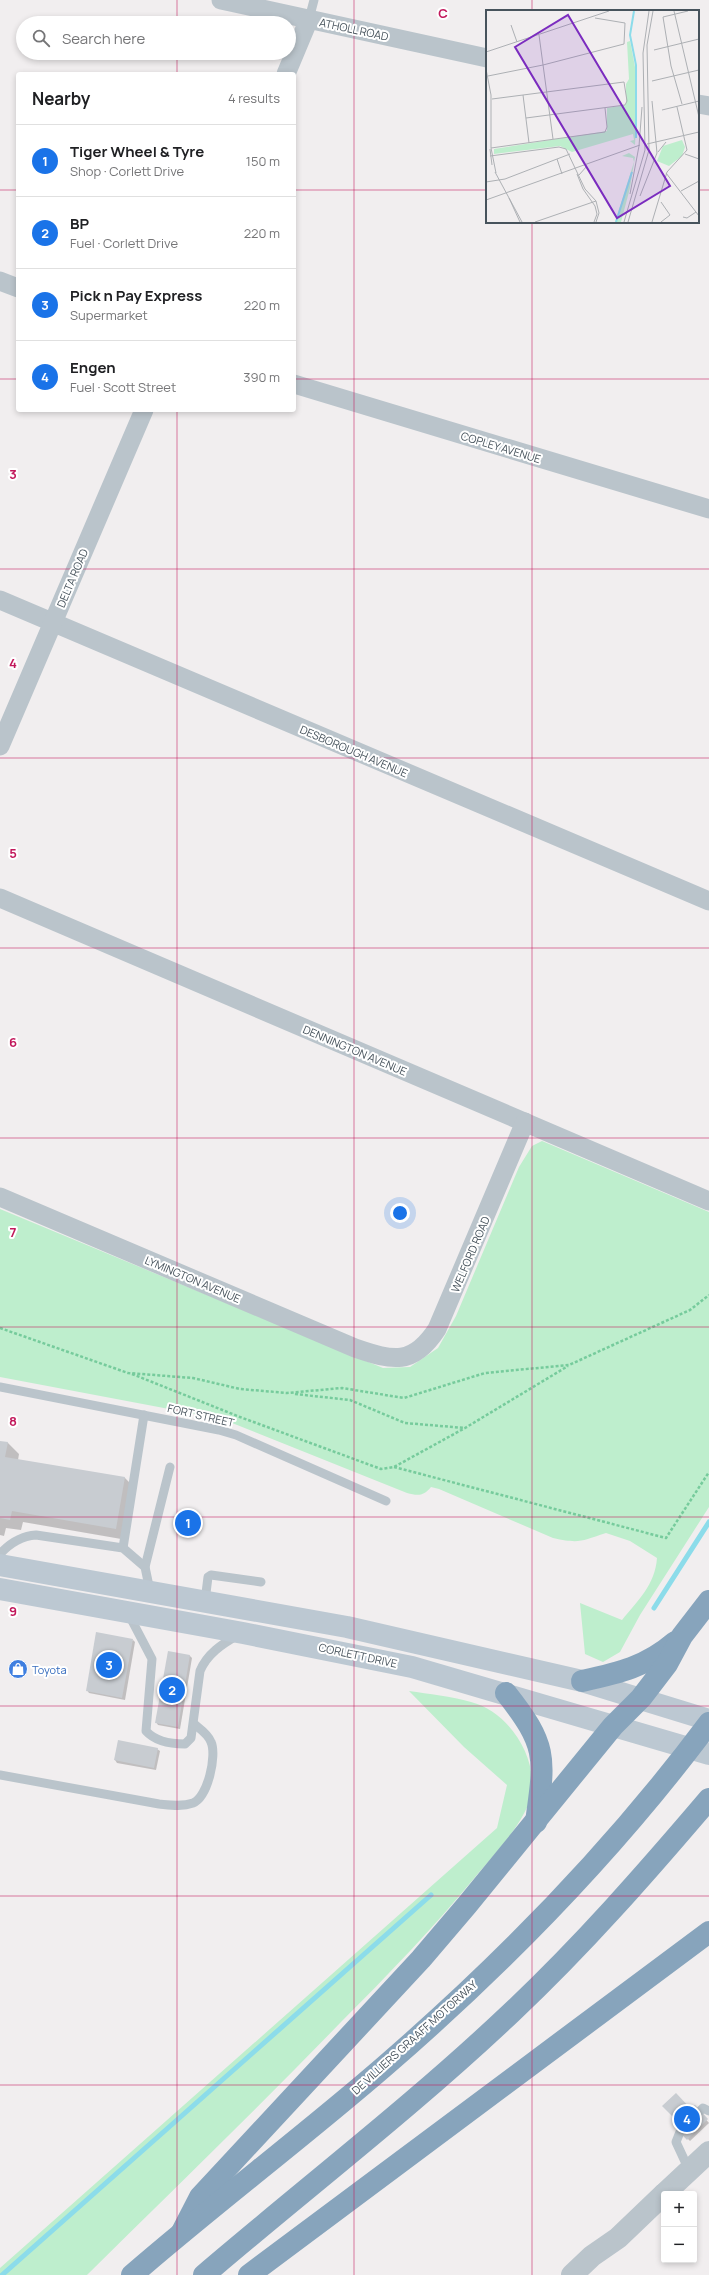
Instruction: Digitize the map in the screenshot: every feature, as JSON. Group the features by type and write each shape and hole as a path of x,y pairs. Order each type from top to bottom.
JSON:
{"highway":[{"path":"182,2232 200,2197 420,1959 536,1822 613,1726 641,1698 667,1664 682,1636 709,1601"},
{"path":"582,1681 625,1671 652,1659 682,1636"},
{"path":"506,1694 528,1724 541,1750 543,1767 536,1822"},
{"name":"DE VILLIERS GRAAFF MOTORWAY","path":"132,2275 182,2232 387,2064 514,1947 617,1839 671,1774 709,1723"},
{"path":"204,2275 460,2060 512,2012 603,1922 709,1799"},
{"path":"249,2275 709,1932"}],"main road":[{"path":"0,1565 348,1627 582,1681 709,1720"},
{"name":"CORLETT DRIVE","path":"4,1591 243,1633 412,1667 709,1754"}],"street":[{"name":"ATHOLL ROAD","path":"221,0 295,16"},
{"name":"ATHOLL ROAD","path":"296,16 486,58"},
{"path":"296,50 309,19"},
{"path":"287,72 292,60"},
{"path":"699,104 709,106"},
{"path":"0,281 16,287"},
{"name":"COPLEY AVENUE","path":"296,385 709,509"},
{"name":"DELTA ROAD","path":"0,746 143,412"},
{"name":"DESBOROUGH AVENUE","path":"0,600 709,901"},
{"name":"DENNINGTON AVENUE","path":"0,898 709,1201"},
{"name":"WELFORD ROAD","path":"388,1358 399,1359 418,1351 429,1341 437,1328 525,1122"},
{"name":"LYMINGTON AVENUE","path":"0,1197 342,1342 388,1358"},
{"path":"667,2191 709,2152"},
{"path":"589,2275 618,2238 661,2197"},
{"path":"572,2275 592,2256 618,2238"}],"lane":[{"path":"309,19 314,0"},
{"name":"FORT STREET","path":"0,1387 236,1434 386,1501"},
{"path":"122,1548 144,1415"},
{"path":"150,1591 145,1568 170,1467"},
{"path":"0,1554 7,1546 25,1536 36,1535 122,1548 145,1568"},
{"path":"205,1601 208,1577 211,1575 261,1582"},
{"path":"128,1612 152,1659 146,1731 154,1738 185,1744 192,1738 200,1671 203,1664 219,1647 243,1633"},
{"path":"0,1775 159,1804 183,1805 199,1800 207,1784 213,1750 207,1736 194,1724"},
{"path":"680,2132 676,2142 689,2170"}],"path":[{"path":"128,1373 240,1417 381,1469 394,1467 465,1428 570,1364"},
{"path":"287,1393 350,1400 405,1423 465,1428"},
{"path":"394,1467 666,1538 709,1472"}],"green space":[{"path":"542,1141 709,1212 709,1507 640,1615 620,1652 603,1662 585,1654 580,1603 622,1620 640,1599 653,1576 657,1558 630,1541 606,1533 580,1541 569,1541 553,1538 439,1489 431,1487 423,1494 414,1495 407,1493 222,1419 0,1377 0,1209 383,1368 410,1367 438,1348 456,1316 519,1167 532,1146"},
{"path":"409,1691 456,1698 484,1707 496,1714 516,1735 524,1748 529,1761 532,1775 532,1789 530,1800 525,1812 510,1835 427,1933 393,1969 247,2118 87,2275 0,2275 0,2268 497,1828 507,1785 464,1747"}],"building":[{"path":"0,1441 8,1442 5,1457 125,1477 116,1529 12,1511 10,1520 0,1518"},
{"path":"96,1632 133,1639 122,1698 86,1691"},
{"path":"168,1651 190,1655 178,1727 155,1723"},
{"path":"118,1740 158,1748 154,1768 114,1760"},
{"path":"676,2093 691,2109 695,2105 708,2119 687,2140 674,2126 678,2122 662,2106"}],"waterway":[{"path":"654,1608 709,1522"},
{"path":"2,2275 431,1895"}],"place":[{"name":"Tiger Wheel & Tyre","path":"188,1523"},
{"name":"Pick n Pay Express","path":"109,1665"},
{"name":"Toyota","path":"18,1669"},
{"name":"BP","path":"172,1690"},
{"name":"Engen","path":"687,2119"}]}
